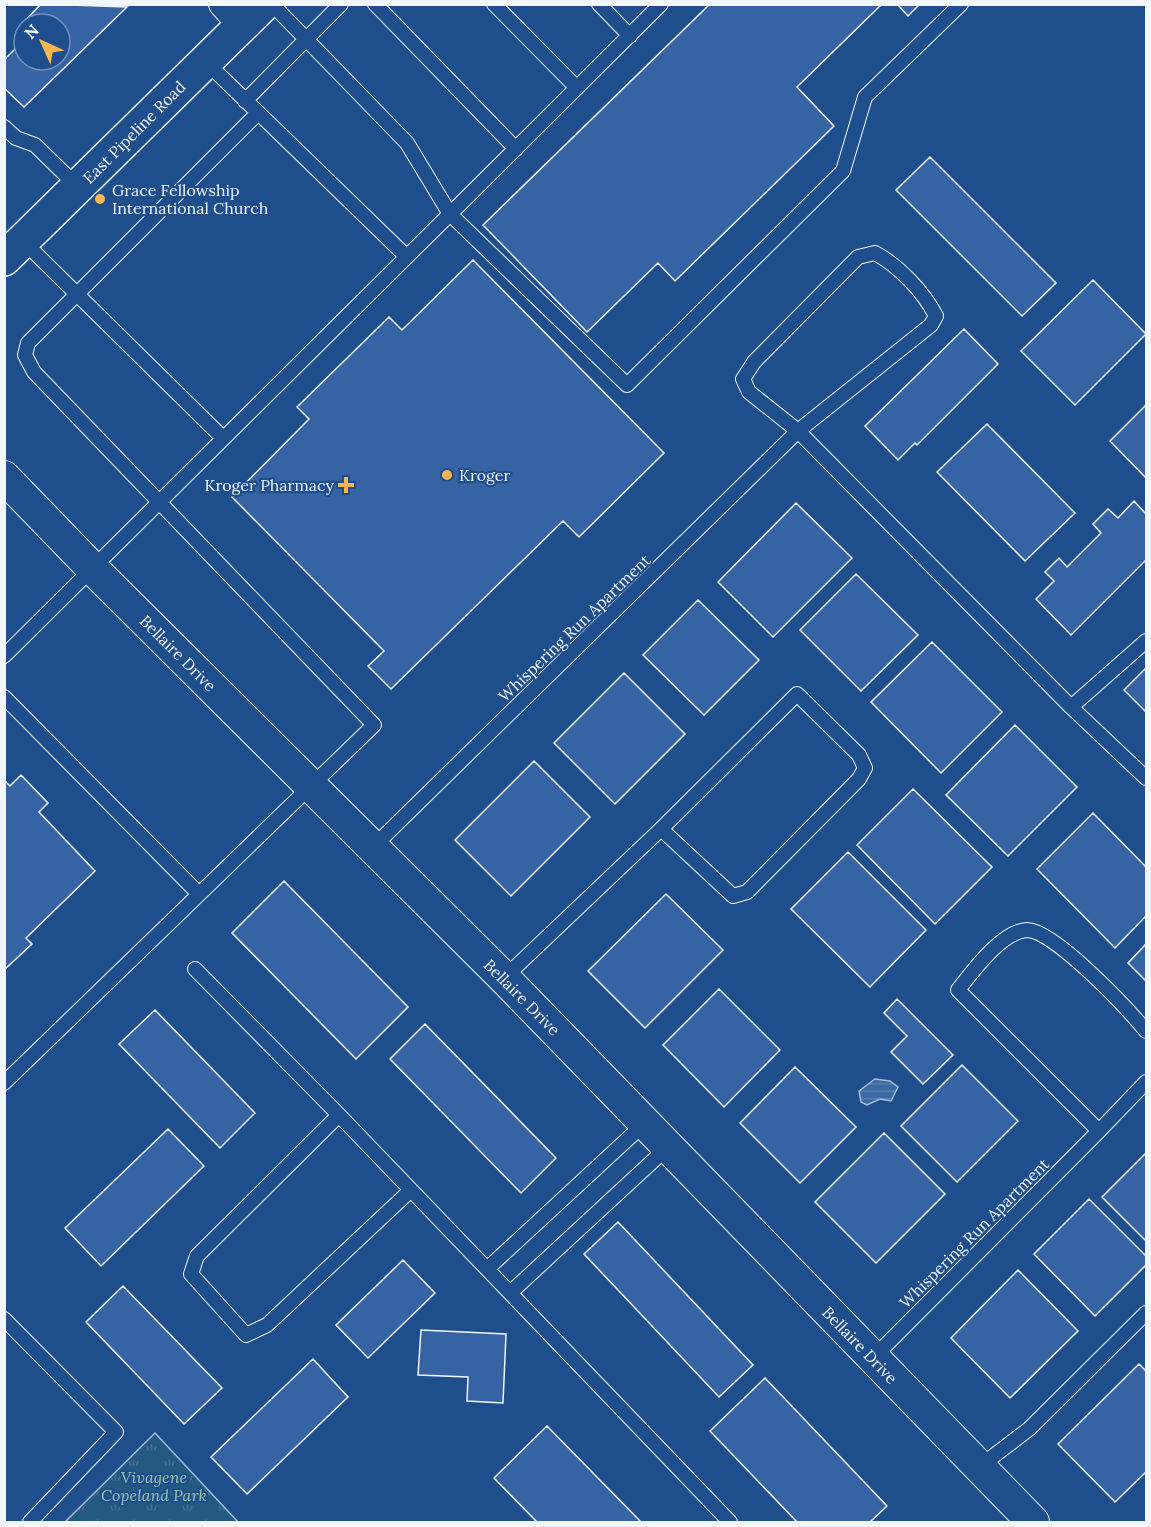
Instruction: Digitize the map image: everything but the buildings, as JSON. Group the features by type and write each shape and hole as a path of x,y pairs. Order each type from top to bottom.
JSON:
{"main road":[{"name":"East Pipeline Road","path":"10,251 206,62 243,12"}],"street":[{"name":"Bellaire Drive","path":"4,477 93,569 504,978 1033,1522"}],"lane":[{"path":"272,4 407,144 450,214 627,385 843,171 865,97 961,4"},
{"path":"245,101 341,4"},
{"path":"375,4 516,149"},
{"path":"494,4 577,88"},
{"path":"599,4 630,36"},
{"path":"4,656 661,4"},
{"path":"206,62 407,257"},
{"path":"4,1083 374,725 34,372 25,355 28,343 258,113"},
{"path":"4,127 16,138 35,145 78,187"},
{"path":"10,251 78,294 224,438"},
{"name":"Whispering Run Apartment","path":"372,848 798,431 931,325 936,316 928,300 888,260 875,253 858,257 753,362 743,380 749,392 798,431 1071,706 1146,778"},
{"path":"1071,706 1146,641"},
{"path":"504,978 661,829 796,693 860,755 865,768 859,779 747,892 733,896 661,829"},
{"path":"4,697 199,894"},
{"path":"1100,1131 958,990 981,961 1011,935 1027,930 1044,934 1078,962 1146,1031"},
{"path":"195,969 339,1115 730,1522"},
{"name":"Whispering Run Apartment","path":"873,1358 1146,1082"},
{"path":"339,1115 197,1256 191,1274 246,1335 267,1325 411,1190"},
{"path":"487,1269 645,1123"},
{"path":"510,1293 668,1147"},
{"path":"978,1467 1029,1429 1146,1313"},
{"path":"4,1318 116,1432 30,1522"}],"green space":[{"name":"Vivagene Copeland Park","path":"155,1433 238,1522 65,1522"}],"shaded area":[{"path":"875,1079 890,1081 898,1087 891,1101 880,1099 867,1105 861,1102 859,1091"}],"place":[{"name":"Grace Fellowship International Church","path":"100,199"},
{"name":"Kroger","path":"447,475"},
{"name":"Kroger Pharmacy","path":"346,485"}]}
